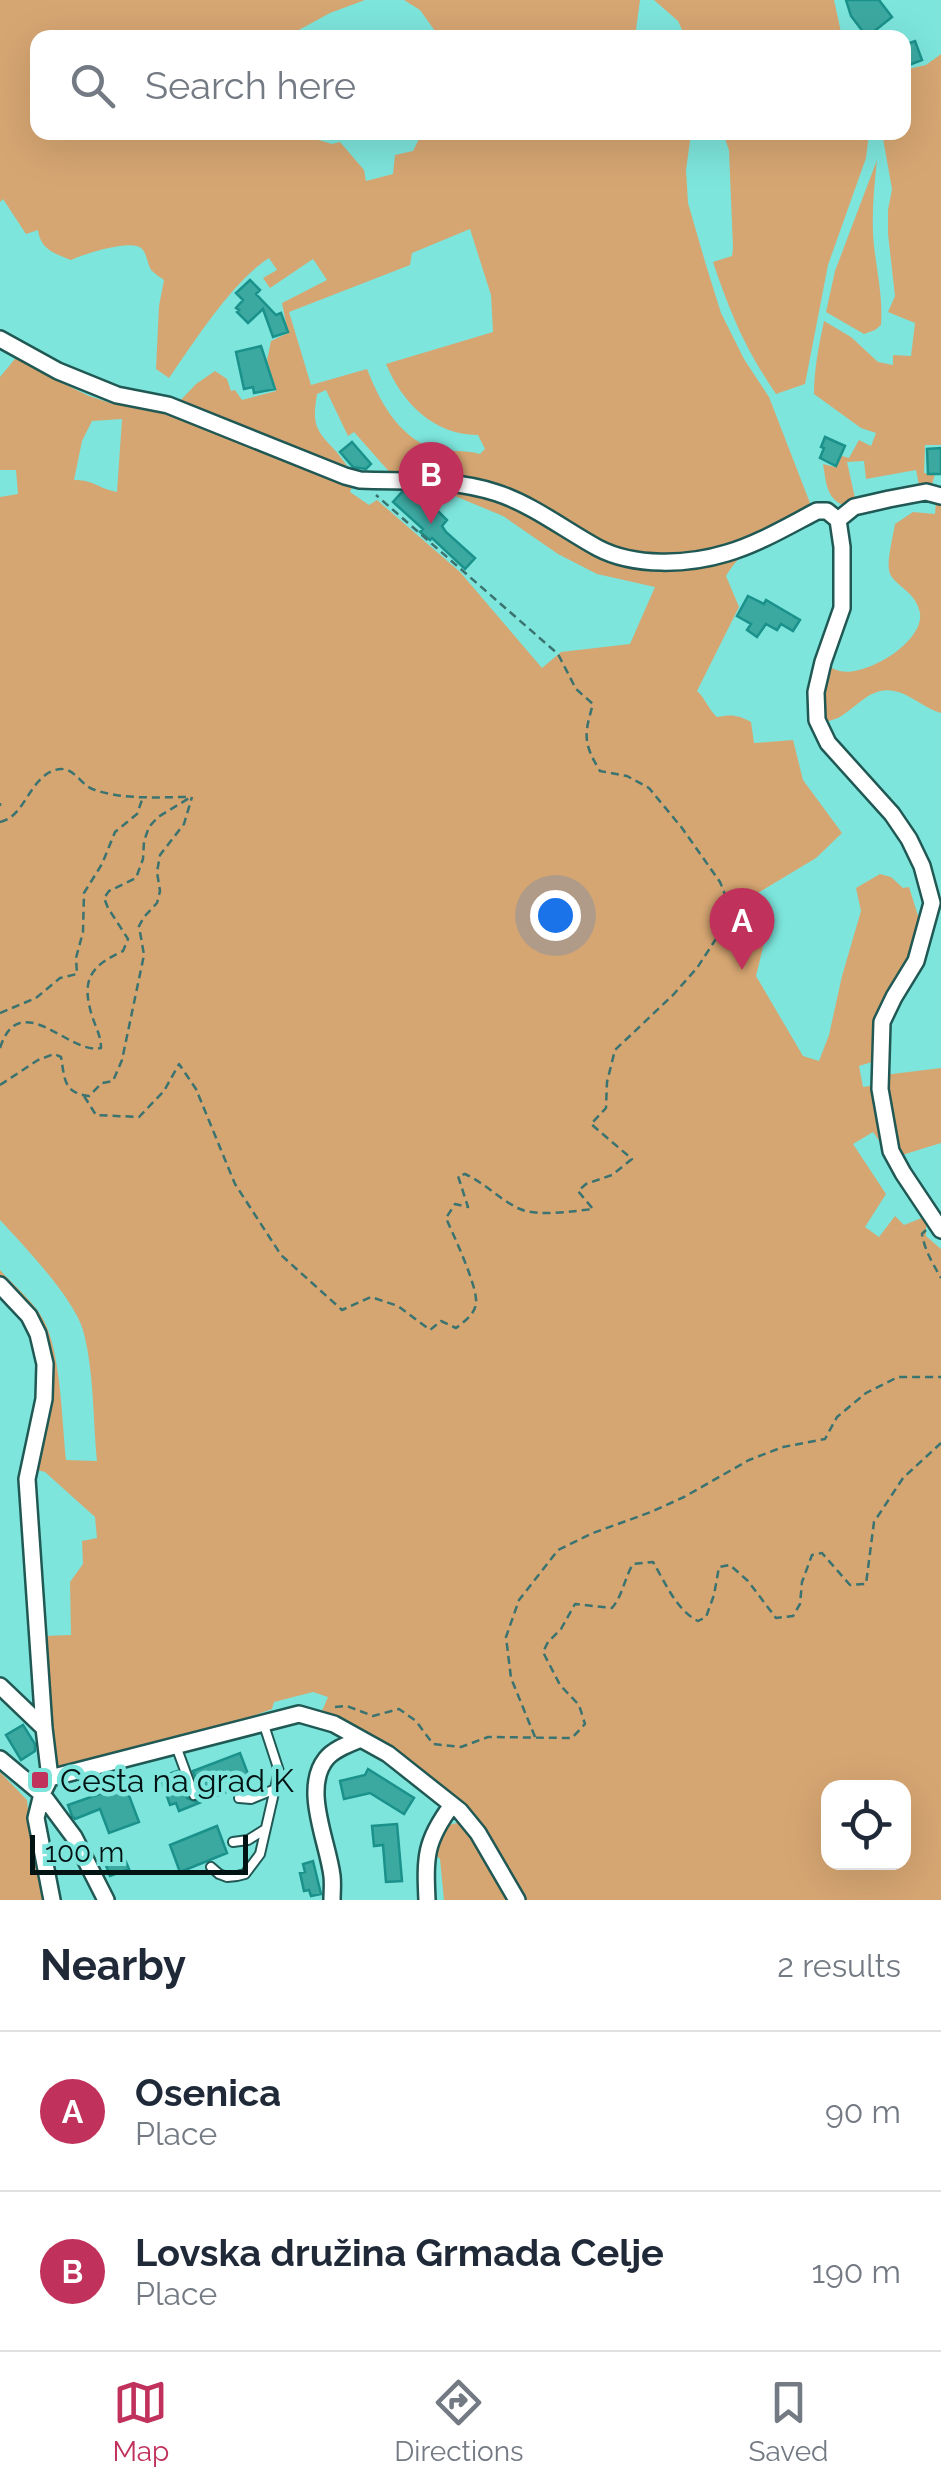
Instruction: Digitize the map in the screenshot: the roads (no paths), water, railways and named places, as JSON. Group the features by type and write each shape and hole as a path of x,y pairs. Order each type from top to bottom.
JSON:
{"street":[{"path":"0,339 116,395 168,405 360,480 450,482 496,492 602,550 628,558 686,561 726,554 817,511 827,511 838,520 842,608 819,677 817,720 828,743 892,814 909,839 932,902 916,961 882,1022 880,1089 891,1150 938,1226"},
{"path":"838,520 854,507 926,492 941,496"},
{"path":"0,1285 29,1316 45,1364 44,1398 27,1479 50,1778 36,1818 52,1900"},
{"path":"0,1686 44,1728"},
{"path":"50,1778 299,1714 334,1724 388,1754 452,1805 478,1833 518,1900"},
{"path":"332,1900 332,1877 318,1809 318,1774 326,1757 360,1739"},
{"path":"0,1758 42,1794 74,1838 106,1900"},
{"path":"427,1900 427,1849 452,1805"}],"lane":[{"path":"211,1867 227,1877 244,1874 260,1854 279,1770 263,1722"},
{"path":"176,1746 194,1794"},
{"path":"238,1798 251,1799 273,1790"},
{"path":"233,1842 248,1840 264,1830"}],"place":[{"name":"Lovska družina Grmada Celje","path":"431,524"},
{"name":"Osenica","path":"742,970"},
{"name":"Cesta na grad K","path":"40,1780"}]}
